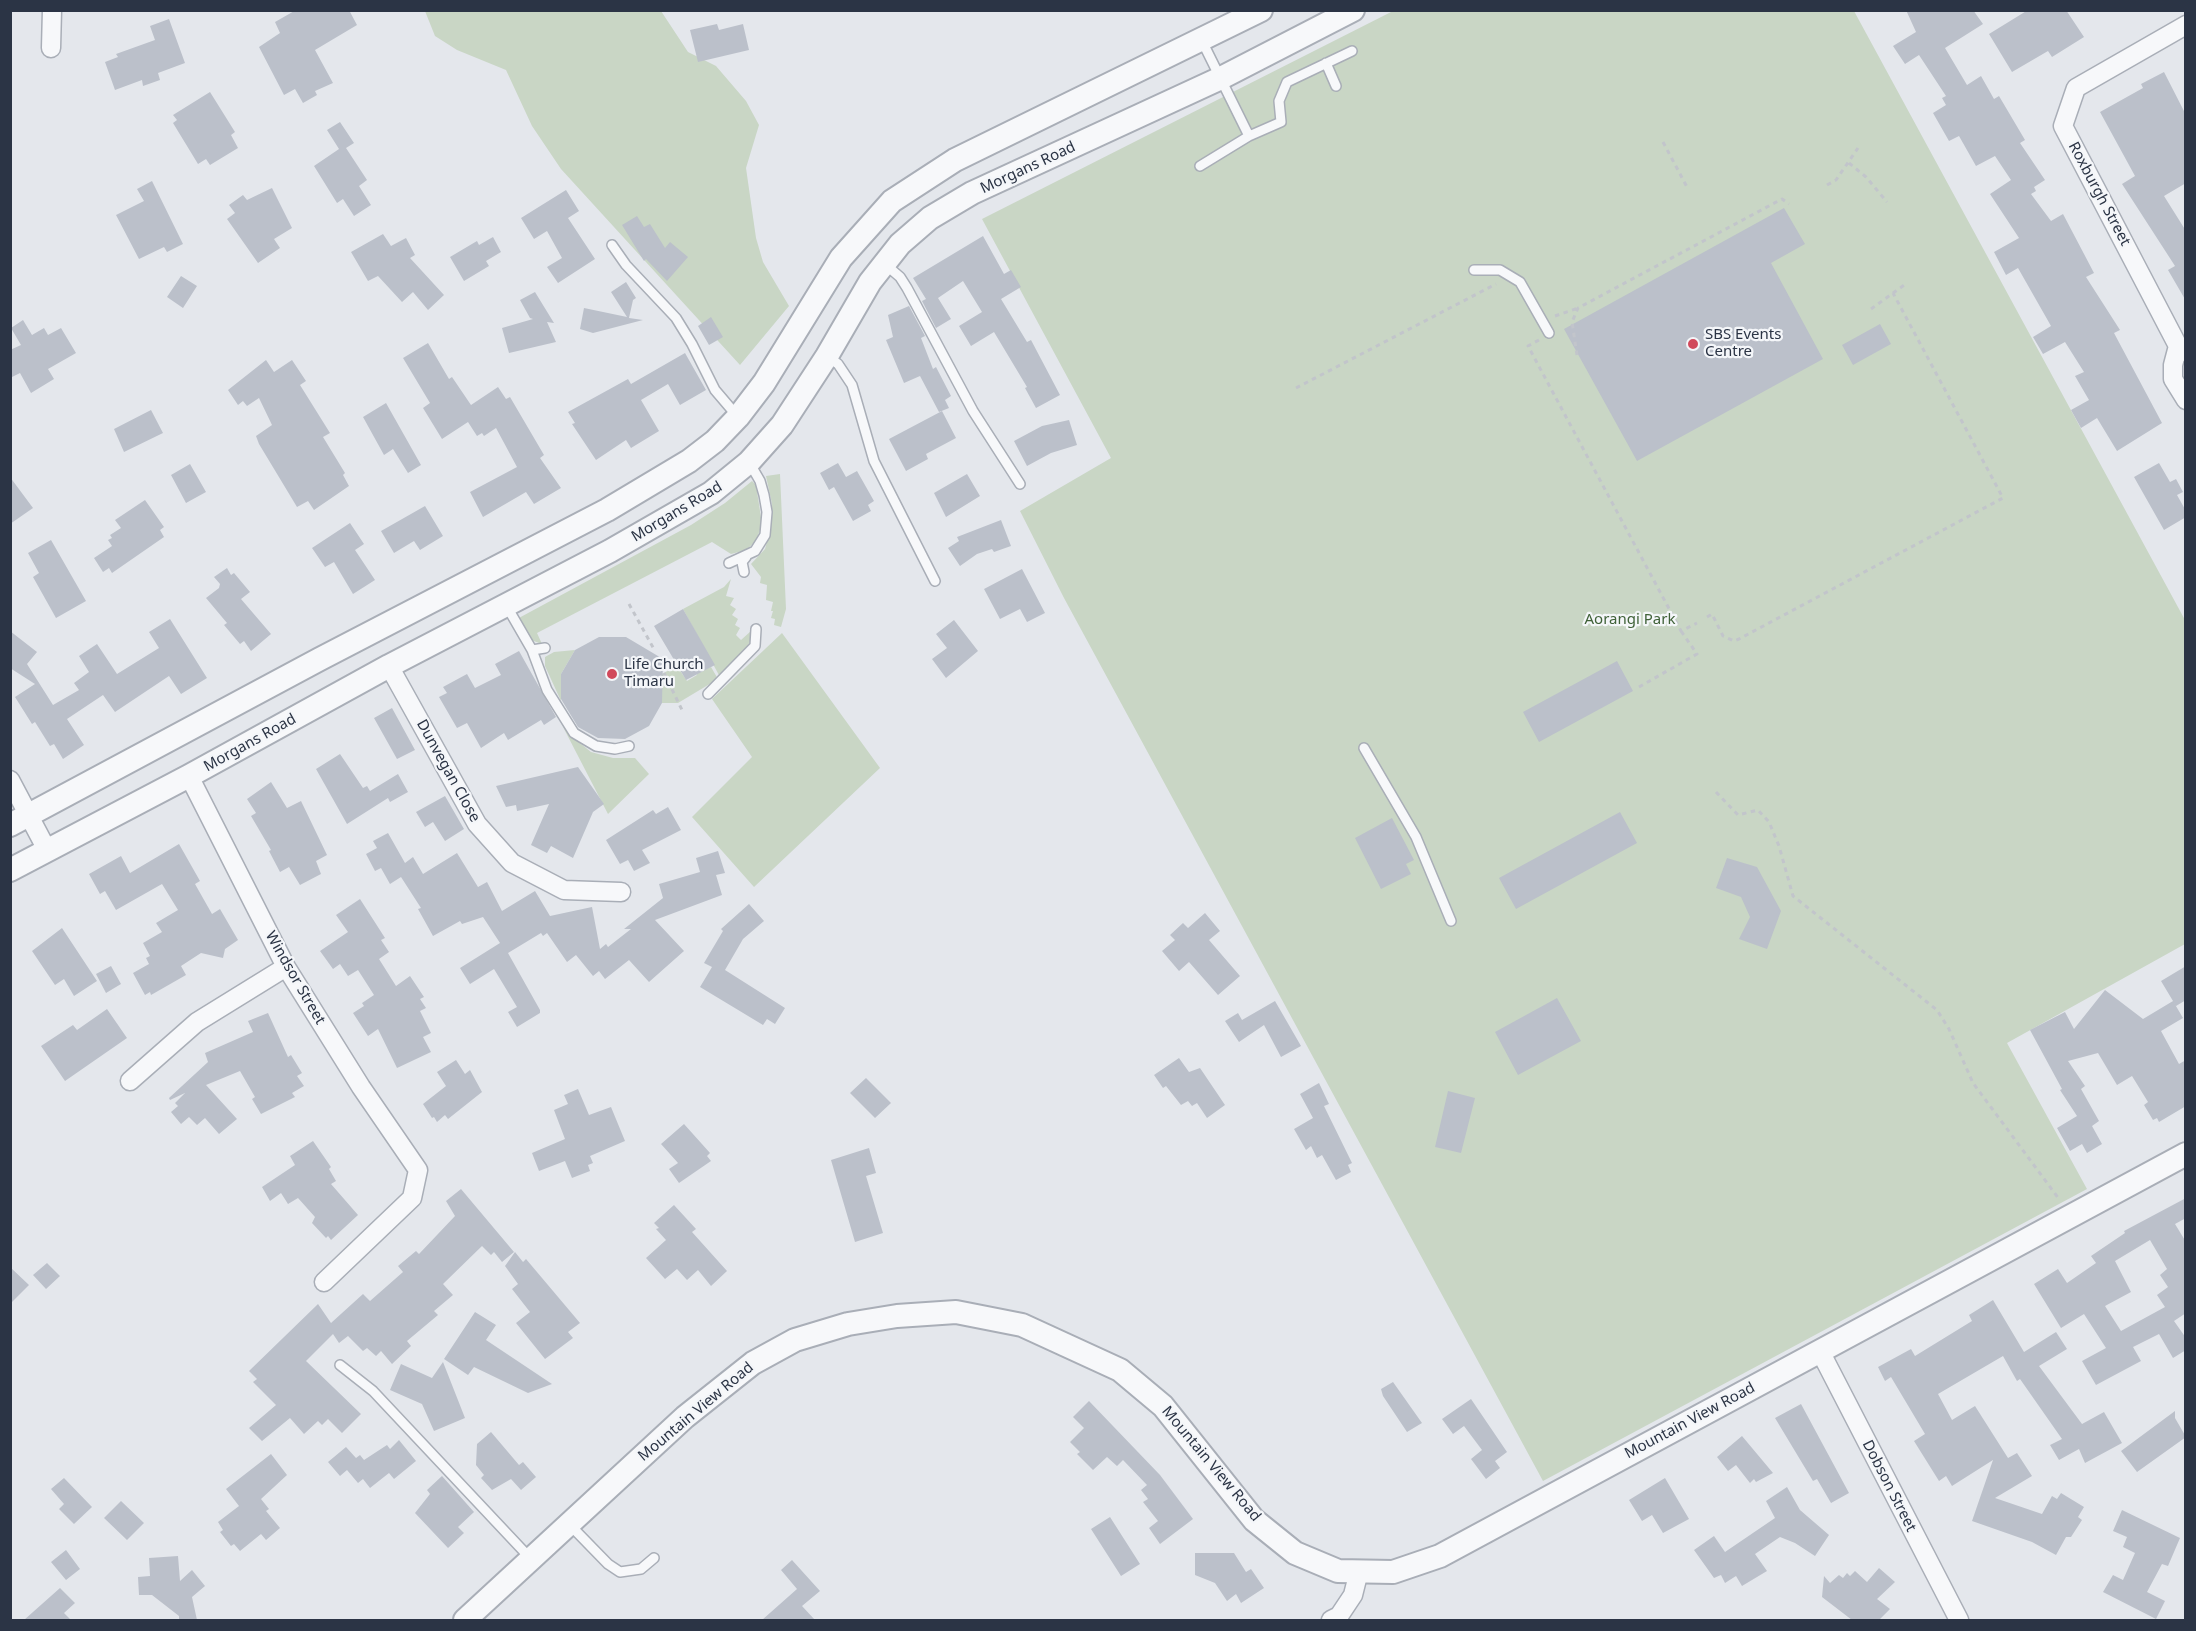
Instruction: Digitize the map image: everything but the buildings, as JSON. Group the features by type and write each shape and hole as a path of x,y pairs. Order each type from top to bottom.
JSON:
{"street":[{"path":"51,48 52,10"},
{"path":"20,820 651,485 716,441 738,417 764,383 841,258 892,201 955,160 1202,41 1261,10"},
{"name":"Morgans Road","path":"10,870 683,511 730,480 782,425 884,263 912,233 951,204 1221,78 1353,10"},
{"name":"Roxburgh Street","path":"2186,25 2076,88 2063,126 2182,349 2173,365 2174,379 2186,400"},
{"path":"320,659 339,694"},
{"name":"Dunvegan Close","path":"389,666 477,824 512,863 564,890 621,892"},
{"name":"Windsor Street","path":"189,776 286,967 361,1088 418,1170 412,1198 324,1282"},
{"path":"10,780 20,820 47,850"},
{"path":"130,1082 197,1022 286,967"},
{"name":"Mountain View Road","path":"465,1620 685,1417 753,1363 795,1340 848,1324 897,1316 956,1312 1022,1325 1120,1370 1163,1406 1254,1520 1295,1553 1338,1571 1393,1572 1440,1556 2186,1154"},
{"name":"Dobson Street","path":"1820,1351 1959,1620"},
{"path":"1331,1620 1339,1616 1353,1595 1359,1571"}],"lane":[{"path":"1202,41 1249,136"},
{"path":"1200,166 1249,136 1281,122 1279,101 1287,82 1352,51"},
{"path":"1326,63 1336,86"},
{"path":"612,245 626,265 676,318 697,351 715,390 738,417"},
{"path":"884,263 900,277 907,288 973,411 1020,484"},
{"path":"1474,270 1500,270 1520,282 1544,333"},
{"path":"827,356 838,364 852,385 874,461 935,581"},
{"path":"744,572 742,562 761,543 767,524 760,481 749,462"},
{"path":"729,562 746,557"},
{"path":"506,605 532,650 547,690 574,733 597,746 615,749 629,746"},
{"path":"708,694 755,646 756,629"},
{"path":"532,650 545,648"},
{"path":"1364,748 1416,837 1451,921"},
{"path":"340,1365 373,1391 530,1558"},
{"path":"569,1523 608,1564 620,1572 640,1569 654,1558"}],"path":[{"path":"1663,142 1687,187"},
{"path":"1827,185 1836,180 1858,148"},
{"path":"1849,163 1866,177 1887,202"},
{"path":"1549,319 1578,308 1782,199 1789,204"},
{"path":"1716,228 1720,232"},
{"path":"1296,388 1421,320 1498,283"},
{"path":"1871,309 1907,283"},
{"path":"1707,617 1712,614 1723,636 1734,641 1739,639 2003,498 1893,293"},
{"path":"1577,355 1572,321 1578,308"},
{"path":"1544,333 1542,338 1528,346 1681,631 1697,654 1639,687"},
{"path":"629,604 655,651"},
{"path":"1681,631 1697,623"},
{"path":"664,673 683,712"},
{"path":"1716,792 1738,814 1758,810 1769,822 1779,846 1793,896 1937,1010 1950,1029 1973,1083 2053,1189 2069,1216"}],"green space":[{"path":"425,11 661,11 688,52 716,66 746,101 759,125 746,168 756,238 763,262 789,306 740,365 561,169 532,126 506,70 457,50 435,36"},
{"name":"Aorangi Park","path":"1393,11 1854,11 2185,620 2185,944 2007,1043 2087,1189 1543,1481 1064,598 1020,511 1111,458 982,219"},
{"path":"780,474 786,609 781,627 774,625 775,619 771,618 773,602 766,600 767,585 760,583 761,577 751,564 765,549 769,534 772,504 766,476"},
{"path":"752,481 756,485 762,524 756,541 746,550 731,554 712,542 537,633 542,644 531,640 517,619 691,525 725,503"},
{"path":"731,579 726,596 734,598 730,605 736,609 732,615 738,619 735,625 740,628 736,635 741,640 751,631 752,636 745,653 720,677 683,609 724,587"},
{"path":"782,633 880,768 754,887 692,817 752,757 712,699"},
{"path":"575,650 561,674 561,701 545,666 545,657 554,652"},
{"path":"677,666 687,681 697,675 696,672 711,667 718,679 678,703 662,703 662,674"},
{"path":"561,723 570,735 591,752 613,758 635,758 649,774 608,814"}],"place":[{"name":"SBS Events Centre","path":"1693,344"},
{"name":"Life Church Timaru","path":"612,674"}]}
